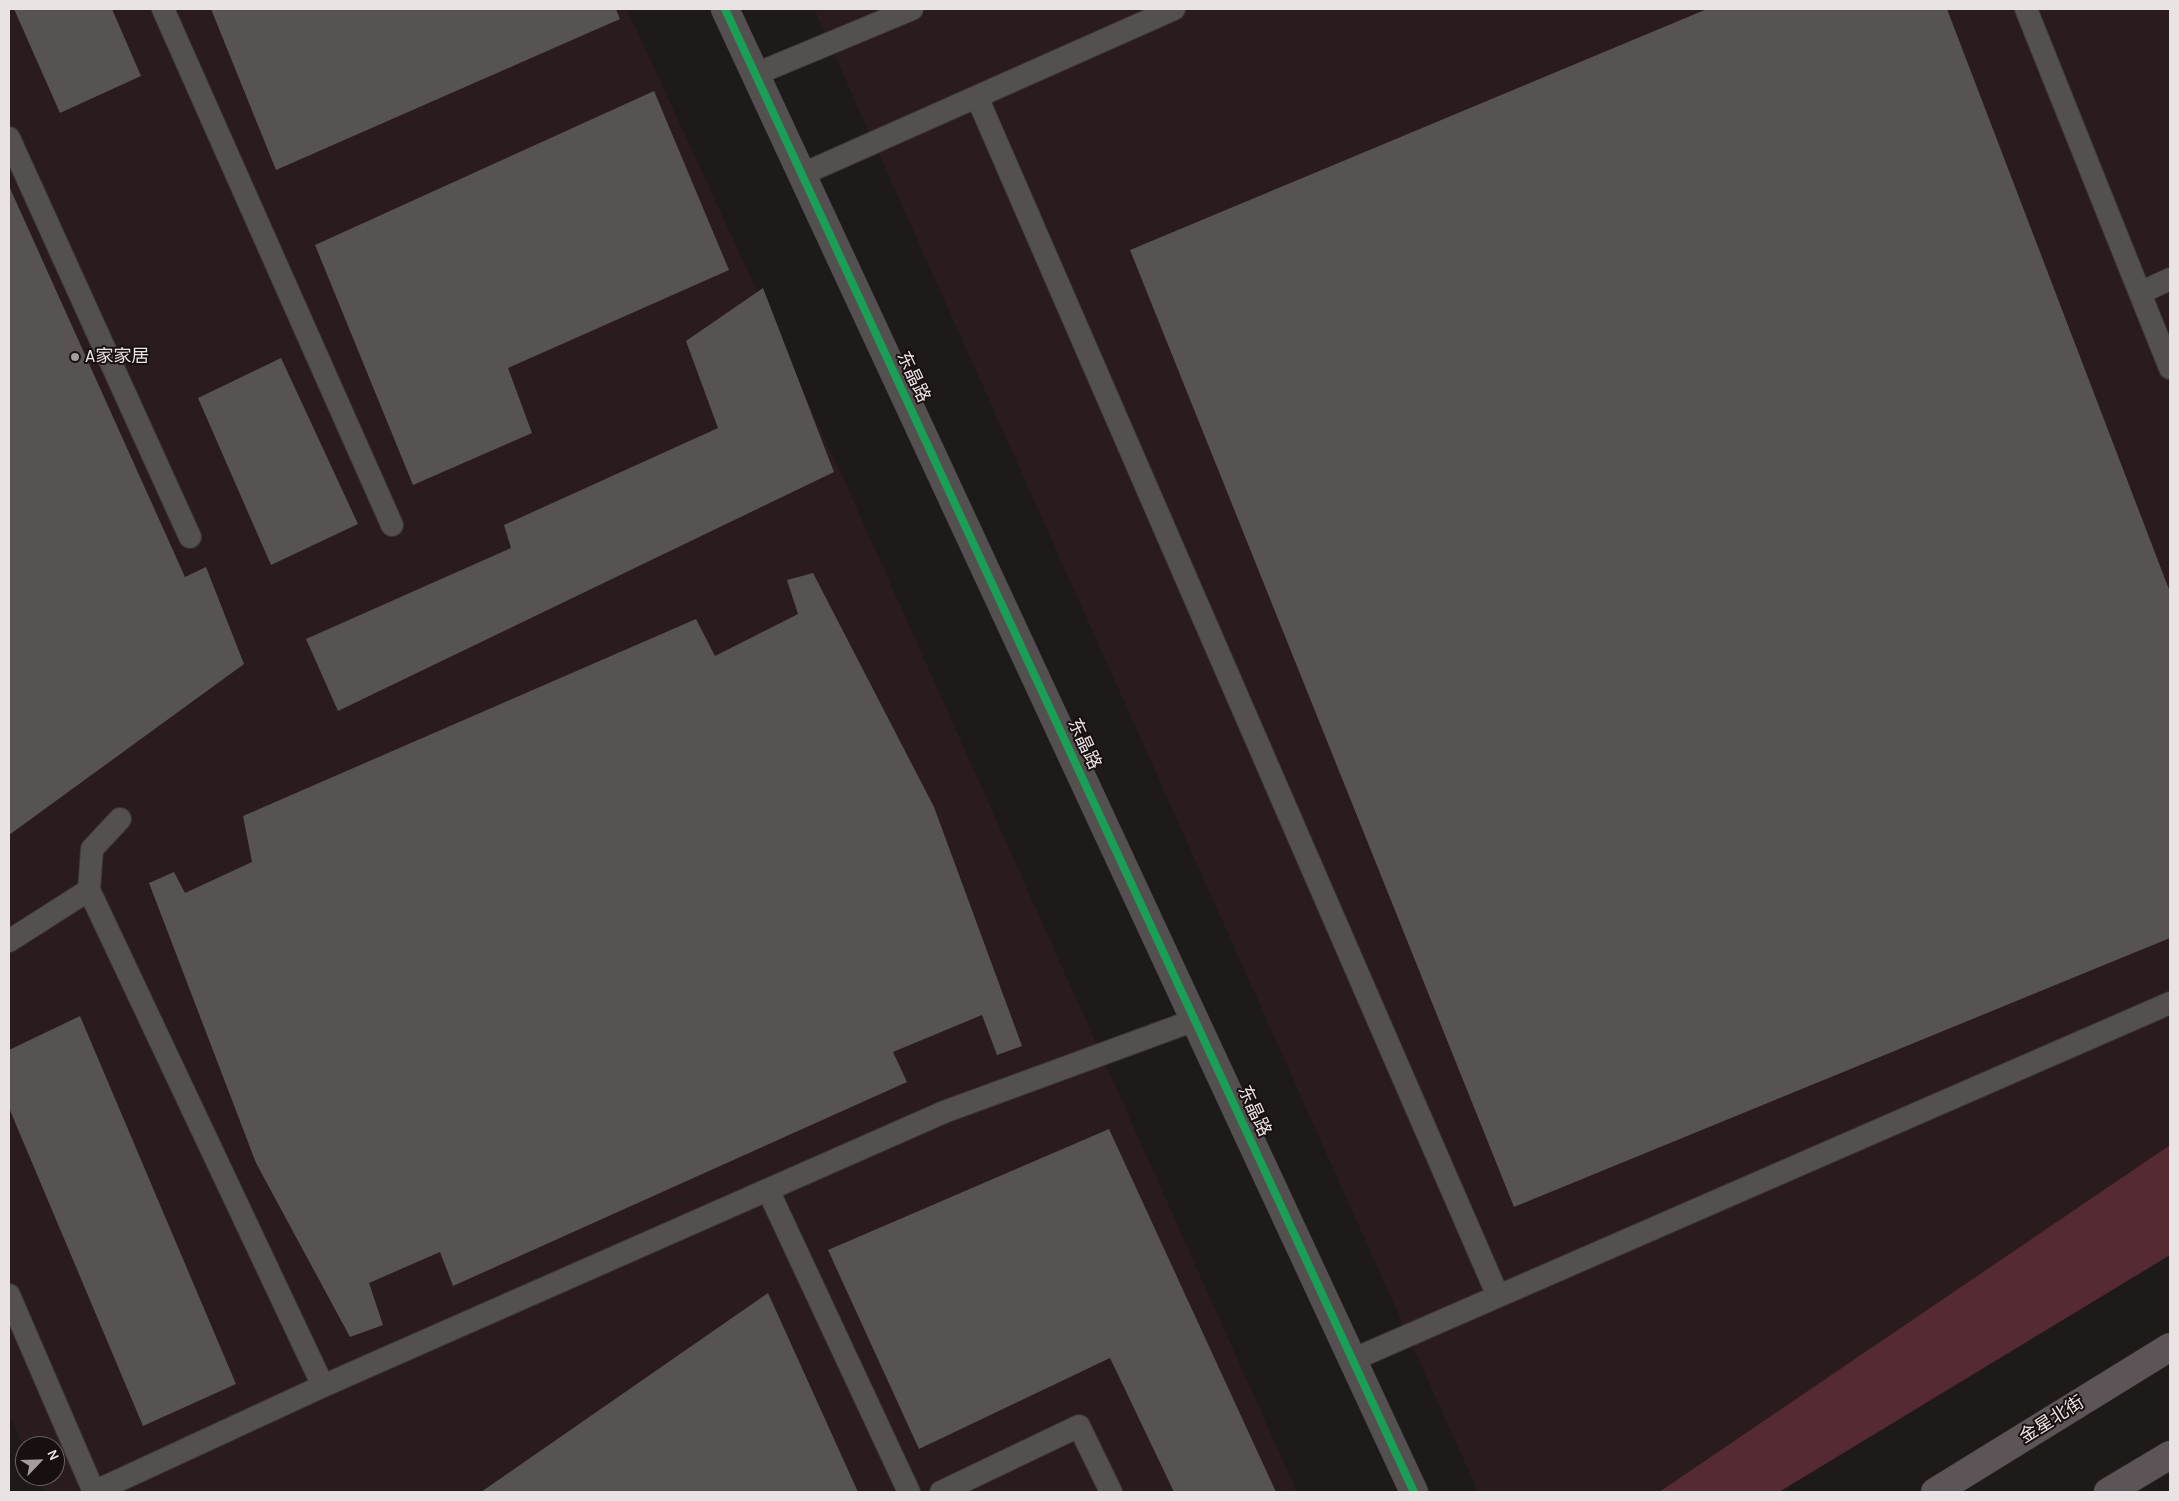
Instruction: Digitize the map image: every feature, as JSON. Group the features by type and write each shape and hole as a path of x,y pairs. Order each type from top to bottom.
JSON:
{"main road":[{"name":"金星北街","path":"1935,1492 2170,1347"},
{"path":"2108,1492 2170,1455"}],"street":[{"name":"东晶路","path":"726,9 1414,1492"}],"lane":[{"path":"163,9 392,525"},
{"path":"802,174 1174,9"},
{"path":"2026,9 2170,368"},
{"path":"756,74 905,10"},
{"path":"977,97 1498,1296"},
{"path":"9,138 190,537"},
{"path":"2140,292 2170,279"},
{"path":"120,819 92,849 89,890 323,1386"},
{"path":"9,941 89,890"},
{"path":"1352,1360 2170,1003"},
{"path":"9,1295 94,1492 323,1386 944,1112 1195,1020"},
{"path":"768,1190 909,1492"},
{"path":"941,1492 1080,1426 1111,1492"}],"shaded area":[{"path":"9,9 627,9 849,491 1297,1492 44,1492 41,1486 65,1486 65,1436 19,1436 9,1414"},
{"path":"814,9 2170,9 2170,1145 1659,1492 1478,1492"},
{"path":"2170,1145 2170,1255 1779,1492 1659,1492"}],"building":[{"path":"14,9 112,9 141,76 60,113"},
{"path":"211,9 616,9 620,19 276,170"},
{"path":"1707,9 1947,9 2170,592 2170,938 1514,1207 1130,250"},
{"path":"654,91 729,270 508,368 532,433 413,485 315,245"},
{"name":"A家家居","path":"9,186 185,577 206,567 244,664 9,835"},
{"path":"763,288 834,472 338,711 306,639 511,548 504,525 718,428 686,341"},
{"path":"281,358 358,524 271,565 198,398"},
{"path":"813,573 934,807 1022,1046 997,1055 982,1015 893,1052 907,1082 453,1286 440,1252 369,1283 383,1325 350,1337 256,1163 149,883 174,872 185,893 252,862 243,816 696,619 715,656 798,614 787,580"},
{"path":"80,1016 236,1384 143,1426 9,1108 9,1050"},
{"path":"1109,1129 1276,1492 1174,1492 1110,1358 919,1449 828,1250"},
{"path":"768,1293 858,1492 481,1492"}],"cycle path":[{"path":"725,9 1414,1492"}],"place":[{"name":"A家家居","path":"75,357"}]}
